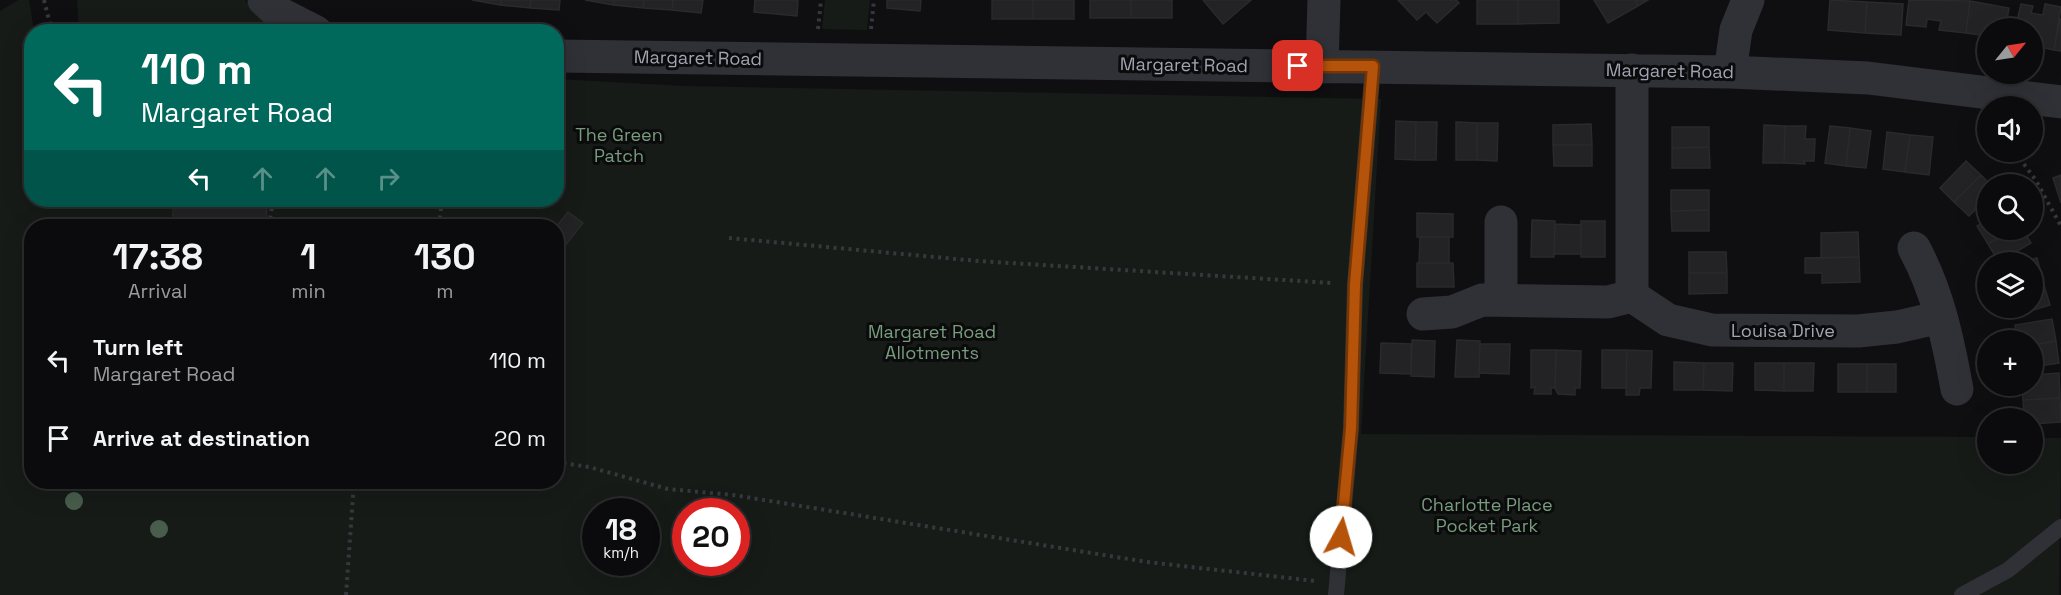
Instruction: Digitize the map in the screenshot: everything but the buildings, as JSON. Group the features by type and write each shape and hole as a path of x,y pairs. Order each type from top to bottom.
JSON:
{"street":[{"path":"264,0 277,12 300,24"},
{"path":"1322,67 1324,0"},
{"path":"1730,72 1736,30 1748,0"},
{"name":"Margaret Road","path":"564,56 1730,72 1868,78 2061,102"},
{"path":"1423,314 1452,312 1482,300 1608,302 1632,296 1632,70"},
{"path":"1501,222 1501,300"},
{"path":"1914,248 1929,276 1957,389"},
{"name":"Louisa Drive","path":"1632,296 1668,320 1713,330 1858,331 1897,327 1941,317"}],"lane":[{"path":"1336,588 1351,428 1355,285 1373,66"},
{"path":"1962,595 2008,570 2061,527"}],"path":[{"path":"44,0 50,24"},
{"path":"817,36 821,0"},
{"path":"870,36 874,0"},
{"path":"2022,162 2035,179 2061,226"},
{"path":"729,238 978,261 1355,285"},
{"path":"564,463 589,466 668,489 733,495 1147,561 1336,588"},
{"path":"346,595 354,489"}],"green space":[{"name":"Margaret Road Allotments","path":"18,0 29,0 33,24 24,24 24,207 564,207 564,79 684,86 1381,99 1361,434 1977,437 1977,474 2043,474 2043,438 2061,438 2059,595 0,595 0,11"},
{"path":"77,0 245,0 270,24 79,24"},
{"path":"825,0 870,0 867,30 822,29"}],"route":[{"path":"1298,66 1373,66 1355,285 1351,428 1341,537"}],"park label":[{"name":"The Green Patch","path":"619,145"},
{"name":"Charlotte Place Pocket Park","path":"1487,515"}]}
